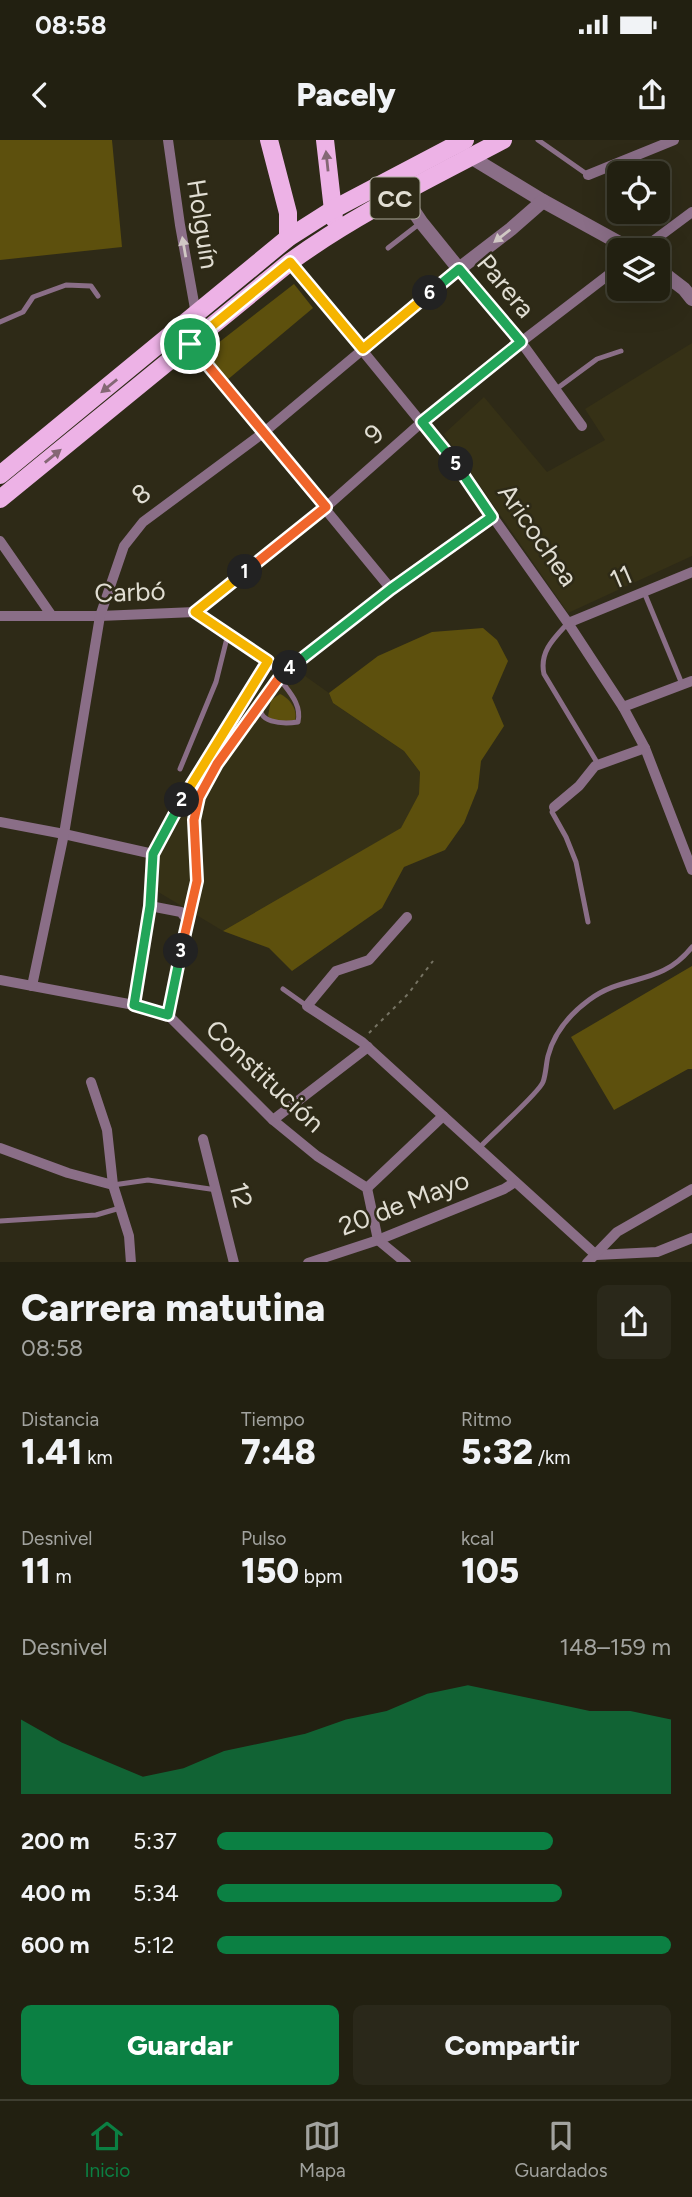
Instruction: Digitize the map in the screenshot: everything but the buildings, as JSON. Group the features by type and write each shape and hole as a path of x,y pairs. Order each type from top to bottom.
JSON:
{"main road":[{"path":"269,140 288,213 288,238"},
{"path":"325,140 332,210 337,230"},
{"name":"CC","path":"0,475 288,238 392,177 458,146 503,140"},
{"name":"CC","path":"0,499 290,262 337,230 402,194 458,146"}],"street":[{"name":"Holguín","path":"168,140 196,314"},
{"path":"588,175 674,140"},
{"path":"458,146 543,201 610,238"},
{"name":"Parera","path":"392,177 422,222 521,342 582,426"},
{"name":"8","path":"32,986 64,834 100,616 124,546 143,522 264,433 543,201"},
{"path":"657,238 692,212"},
{"name":"Aricochea","path":"290,262 456,464 568,623 623,707 645,748 692,870"},
{"name":"9","path":"195,612 326,507 422,422 607,277"},
{"path":"670,278 692,299"},
{"path":"177,330 326,507 391,589"},
{"path":"281,675 391,589 492,517"},
{"path":"0,541 52,616"},
{"name":"11","path":"568,623 692,572"},
{"name":"Carbó","path":"0,616 195,612 268,661 281,675"},
{"path":"134,1005 150,906 153,854 168,824 268,661"},
{"path":"623,707 689,682"},
{"path":"554,807 579,786 598,764 645,748"},
{"path":"0,822 153,854"},
{"path":"150,906 181,912 187,920 168,1015"},
{"path":"407,917 369,960 336,971 307,1006 365,1045 479,1148 592,1259 659,1257 692,1238"},
{"name":"Constitución","path":"0,980 134,1005 168,1015 273,1121 317,1156 367,1188"},
{"path":"273,1121 365,1045"},
{"path":"91,1082 107,1130 113,1185 128,1236 131,1262"},
{"path":"405,1262 378,1240 367,1188 443,1116"},
{"name":"12","path":"203,1139 234,1262"},
{"path":"0,1148 68,1173 113,1185"},
{"name":"20 de Mayo","path":"308,1262 378,1240 504,1189 515,1182"},
{"path":"592,1259 617,1232 692,1188"}],"lane":[{"path":"538,140 588,175"},
{"path":"388,248 422,222"},
{"path":"0,322 23,312 33,297 66,285 91,286 97,296"},
{"path":"555,390 597,359 621,351"},
{"path":"643,592 689,682"},
{"path":"568,623 549,644 542,664 544,674 598,764"},
{"path":"180,769 216,682 228,633"},
{"path":"187,920 197,881 194,820 199,797 217,764 262,701 281,675 298,705 298,722 286,724 265,718 261,710 262,701"},
{"path":"554,807 552,812 576,862 588,922"},
{"path":"479,1148 542,1084 549,1054 559,1029 588,1000 611,988 661,973 680,961 692,947"},
{"path":"283,989 307,1006"},
{"path":"113,1185 148,1180 217,1190"},
{"path":"0,1221 96,1215 120,1208"}],"path":[{"path":"365,1045 433,961"}],"shaded area":[{"path":"0,140 112,140 122,247 0,260"},
{"path":"294,284 313,308 226,381 204,354"},
{"path":"692,343 692,556 568,613 444,434 484,397 547,472 605,440 585,409"},
{"path":"483,628 497,640 508,661 492,698 504,726 481,761 478,788 464,823 445,850 404,867 382,908 292,971 269,948 223,931 401,828 419,794 420,772 404,751 333,703 329,693 378,656 432,632"},
{"path":"298,671 329,693 333,703 404,751 420,772 419,794 402,828 223,931 155,890 157,850 254,690 288,672"},
{"path":"280,694 292,704 295,720 287,723 272,721 268,716 271,700"},
{"path":"692,966 692,1069 614,1110 571,1037"}],"route":[{"path":"290,262 363,349 459,269 521,342 422,422 456,464 492,517 391,589 284,673 217,764 199,797 194,820 197,881 168,1015 134,1005 150,906 153,854 168,824 268,661 195,612 326,507 190,344 290,262"}]}
